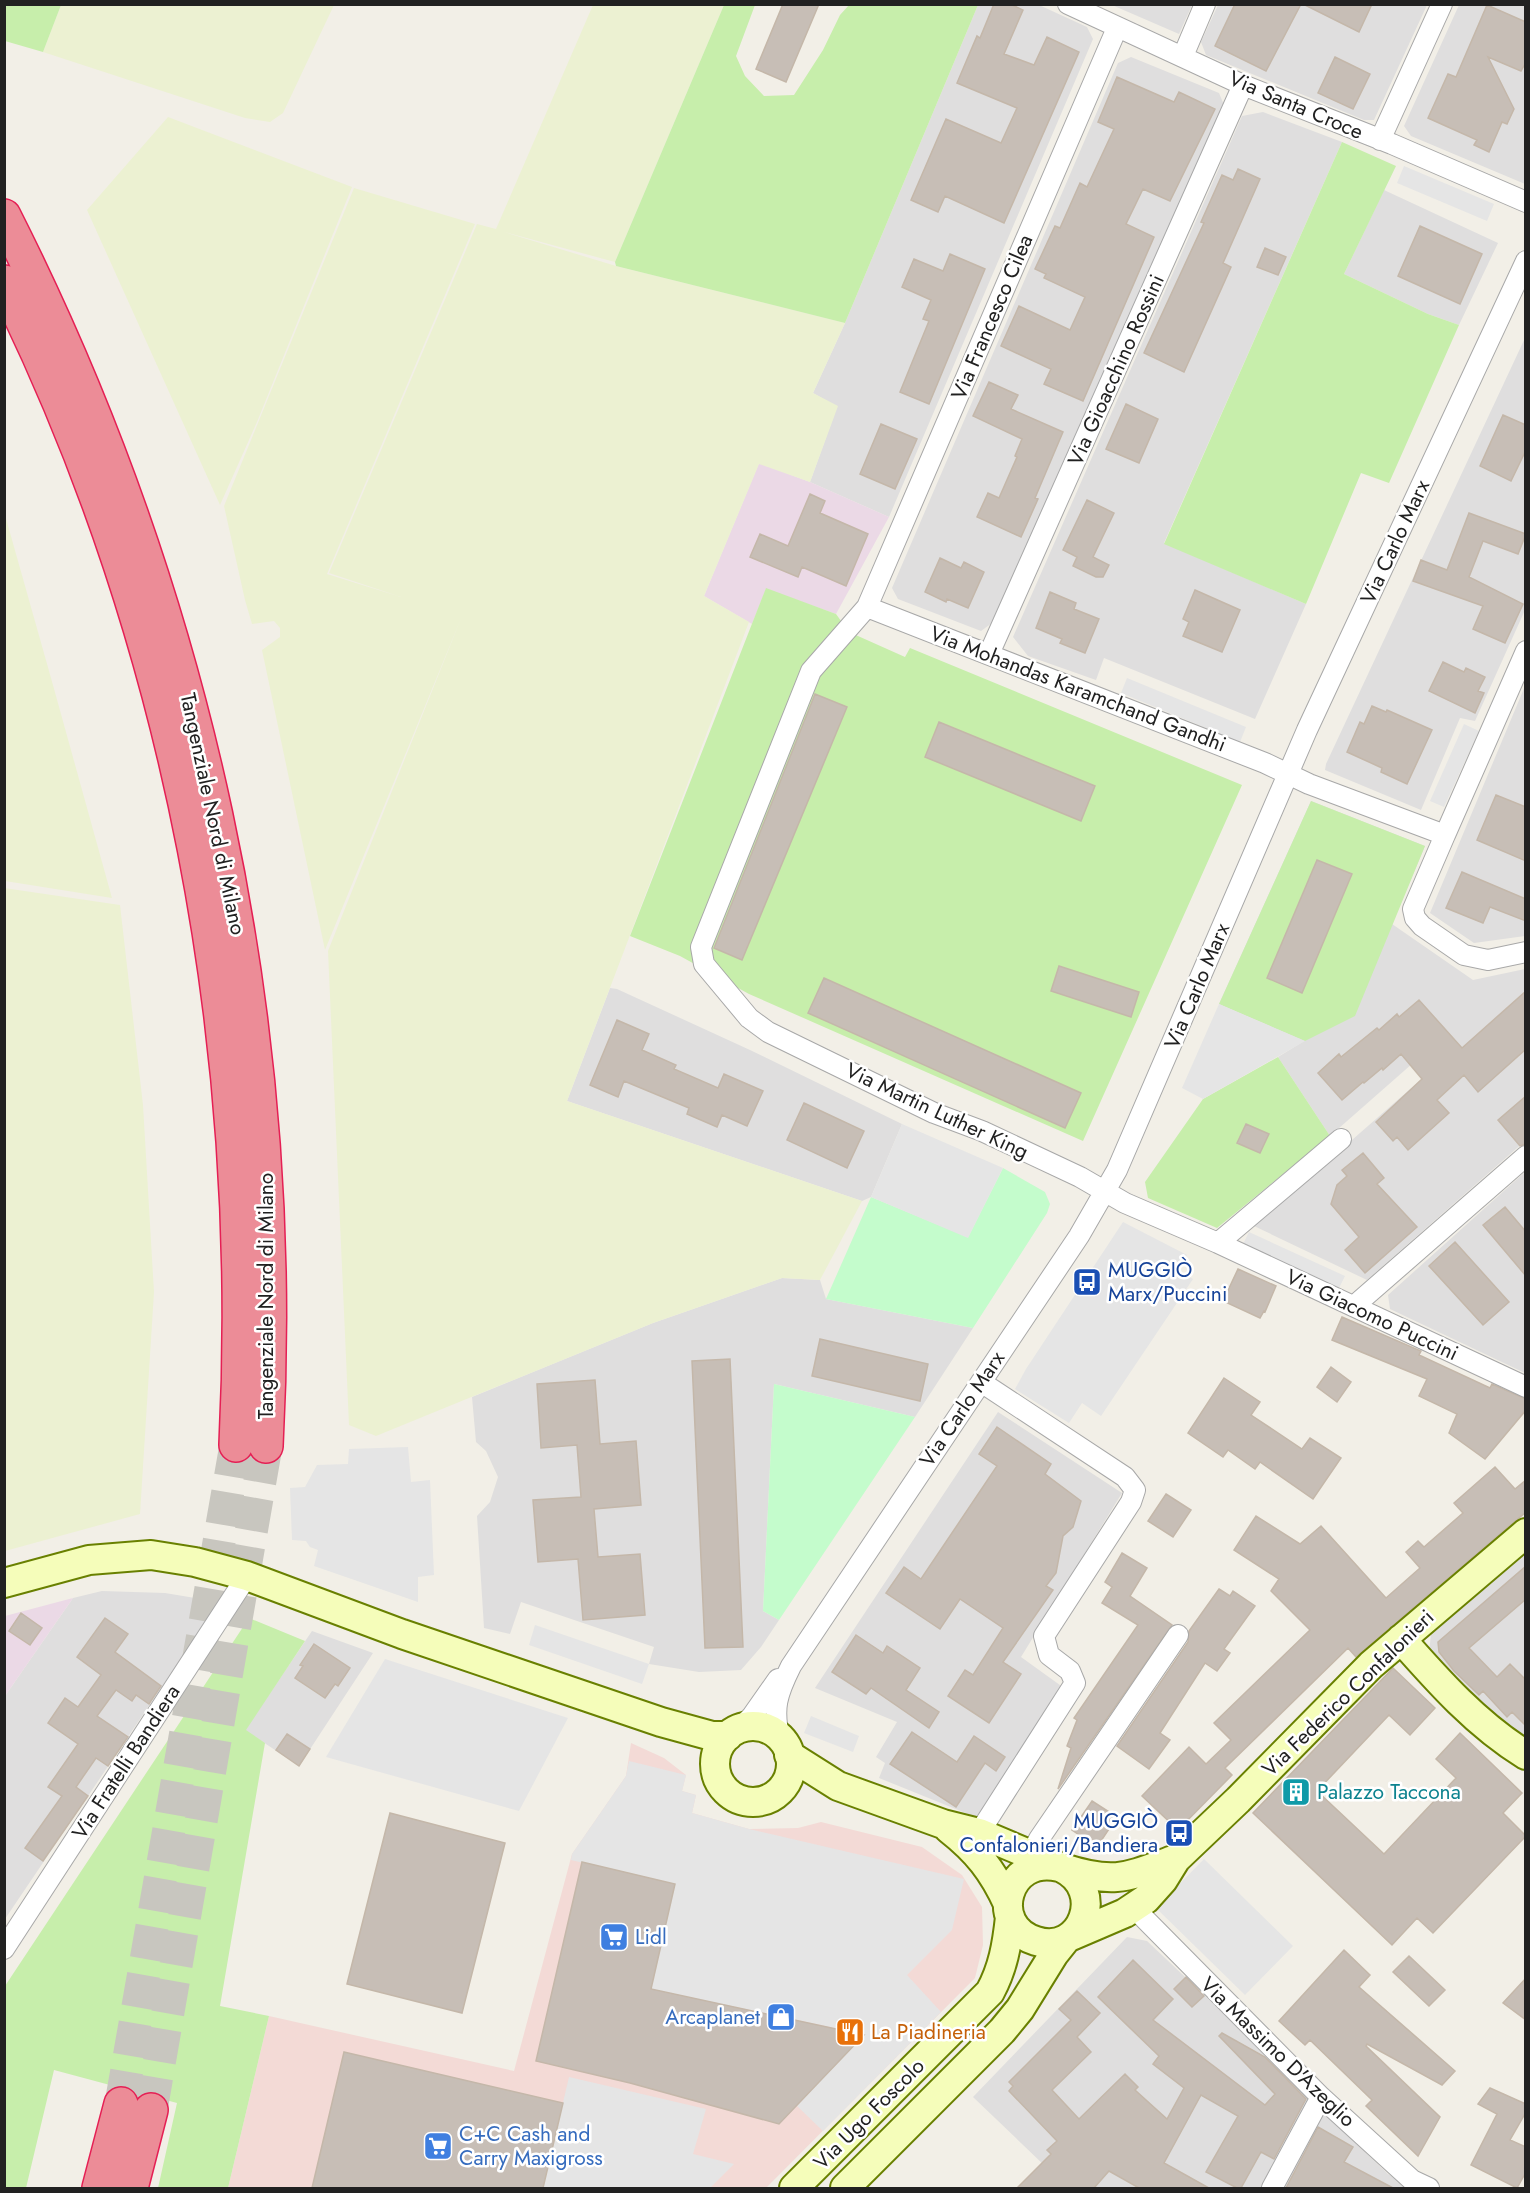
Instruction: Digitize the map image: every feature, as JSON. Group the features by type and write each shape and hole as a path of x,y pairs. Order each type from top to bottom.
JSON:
{"highway":[{"name":"Tangenziale Nord di Milano","path":"4,216 66,345 123,486 178,659 220,826 247,984 258,1074 266,1174 270,1325 251,1445 240,1289 233,1133 216,979 190,826 153,675 110,537 49,381 4,282"},
{"path":"99,2188 136,2107 131,2188"}],"street":[{"name":"Via Santa Croce","path":"1068,4 1243,85 1526,202"},
{"path":"1183,56 1205,4"},
{"path":"1380,140 1443,4"},
{"name":"Via Francesco Cilea","path":"768,1032 749,1017 704,964 701,947 811,670 867,607 1117,28"},
{"name":"Via Gioacchino Rossini","path":"989,654 1243,85"},
{"name":"Via Carlo Marx","path":"785,1747 776,1707 780,1687 791,1666 1079,1236 1106,1192 1288,773 1526,261"},
{"name":"Via Mohandas Karamchand Gandhi","path":"867,607 1445,835"},
{"path":"1526,651 1413,909 1415,918 1422,926 1464,956 1488,960 1526,952"},
{"name":"Via Martin Luther King","path":"768,1032 934,1113 982,1131 1106,1192"},
{"path":"1218,1243 1341,1139"},
{"path":"1354,1306 1526,1156"},
{"name":"Via Giacomo Puccini","path":"1106,1192 1125,1203 1218,1243 1526,1387"},
{"path":"979,1833 1075,1683 1070,1671 1049,1655 1044,1636 1131,1502 1135,1490 1125,1477 981,1382"},
{"name":"Via Federico Confalonieri","path":"1067,1938 1134,1908 1154,1891 1176,1859 1238,1800 1333,1701 1401,1639 1526,1533"},
{"path":"4,1583 89,1560 151,1556 195,1562 247,1576 402,1634 661,1722 712,1736 752,1726 765,1729 785,1747 838,1786 943,1824 979,1833 1061,1867"},
{"name":"Via Fratelli Bandiera","path":"4,1948 247,1576"},
{"path":"1011,1902 1039,1839 1178,1635"},
{"path":"1401,1639 1461,1703 1508,1744 1526,1755"},
{"name":"Via Carlo Marx","path":"734,1732 752,1716 771,1686 791,1666"},
{"path":"661,1722 689,1741 714,1767 725,1790 735,1798 747,1802 838,1786"},
{"path":"714,1767 716,1753 722,1741 734,1732"},
{"path":"769,1799 788,1781 791,1767 785,1747"},
{"path":"943,1824 977,1853 989,1868 1011,1902 1022,1935 1035,1941 1051,1943 1067,1938"},
{"name":"Via Federico Confalonieri","path":"1061,1867 1097,1878 1116,1879 1176,1859"},
{"path":"1011,1902 1023,1873 1046,1865 1061,1867"},
{"name":"Via Ugo Foscolo","path":"844,2188 1002,2031 1020,2009 1048,1962 1081,1923 1086,1912 1086,1902 1079,1882 1061,1867"},
{"name":"Via Ugo Foscolo","path":"794,2188 990,1992 1006,1954 1011,1902"},
{"name":"Via Massimo D'Azeglio","path":"1134,1908 1321,2097 1412,2180 1430,2188"},
{"path":"1272,2188 1321,2097"}],"shaded area":[{"path":"978,5 1039,5 1087,27 1093,39 889,517 810,482 837,407 813,393 845,323"},
{"path":"1112,5 1192,5 1179,34"},
{"path":"1218,5 1427,5 1374,120 1364,120 1206,55 1201,42"},
{"path":"1459,5 1525,5 1525,184 1411,136 1404,126"},
{"path":"1131,57 1219,93 1224,105 992,623 981,631 898,599 892,588 1118,63"},
{"path":"1263,112 1342,142 1164,543 1306,604 1255,719 1104,658 1096,680 1028,656 1013,637 1242,116"},
{"path":"1404,166 1494,204 1487,221 1397,183"},
{"path":"1384,190 1498,243 1459,325 1428,314 1344,274"},
{"path":"1525,338 1525,610 1475,721 1460,718 1421,810 1325,770 1326,764"},
{"path":"759,463 810,482 889,517 836,614 766,589 752,624 704,596"},
{"path":"1127,678 1246,727 1240,742 1121,693"},
{"path":"1525,686 1525,936 1474,943 1430,913"},
{"path":"1464,724 1479,731 1444,807 1430,801"},
{"path":"1311,801 1425,846 1392,924 1473,980 1525,969 1525,1141 1367,1280 1254,1226 1434,1068 1421,1056 1330,1136 1278,1057 1304,1041 1219,1004"},
{"path":"610,988 617,989 750,1050 902,1124 871,1197 862,1201 567,1101"},
{"path":"1219,1004 1305,1041 1203,1099 1182,1088"},
{"path":"902,1124 1003,1168 968,1238 871,1197"},
{"path":"1525,1172 1525,1373 1390,1309 1388,1295"},
{"path":"1123,1222 1187,1255 1178,1269 1193,1279 1101,1416 1082,1403 1069,1423 1015,1389"},
{"path":"1249,1232 1345,1276 1339,1288 1243,1244"},
{"path":"782,1278 820,1280 826,1299 973,1328 915,1417 774,1384 763,1611 779,1620 761,1647 741,1670 699,1672 649,1664 654,1647 521,1602 510,1634 484,1628 477,1516 490,1502 498,1477 486,1451 476,1442 472,1397 653,1323"},
{"path":"998,1412 1122,1493 1021,1657 1064,1688 978,1818 879,1778 885,1763 876,1757 897,1722 815,1688"},
{"path":"408,1447 411,1482 430,1480 434,1575 418,1577 418,1602 314,1566 318,1550 310,1547 306,1541 292,1540 290,1488 305,1487 317,1465 348,1464 349,1449"},
{"path":"1525,1555 1525,1742 1494,1721 1429,1653 1431,1634"},
{"path":"102,1591 165,1593 219,1602 5,1919 5,1696 73,1598"},
{"path":"73,1598 5,1696 5,1616"},
{"path":"535,1625 649,1664 642,1684 529,1645"},
{"path":"312,1631 373,1653 299,1766 245,1730"},
{"path":"385,1659 568,1718 519,1811 326,1757"},
{"path":"811,1716 859,1736 853,1752 804,1733"},
{"path":"631,1743 664,1758 686,1775 682,1791 696,1795 692,1813 749,1829 798,1828 821,1822 922,1847 962,1875 982,1907 983,1945 975,1978 766,2188 228,2188 269,2016 514,2071 572,1854 626,1776"},
{"path":"629,1761 686,1775 682,1791 696,1795 692,1813 749,1829 964,1879 952,1930 907,1975 941,2012 823,2131 797,2106 863,2034 651,1989 675,1884 571,1860 572,1854 626,1776"},
{"path":"1204,1859 1293,1946 1245,1995 1156,1908"},
{"path":"1127,1937 1147,1941 1311,2096 1263,2188 1068,2188 973,2097"},
{"path":"569,2077 706,2109 693,2154 734,2164 710,2188 543,2188"},
{"path":"1324,2113 1388,2174 1412,2188 1284,2188"}],"green space":[{"path":"4,5 61,5 43,52 5,41"},
{"path":"61,5 334,5 283,113 270,122 245,118 43,52"},
{"path":"593,5 724,5 615,262 504,232 616,266 845,323 813,393 838,406 810,482 759,464 704,596 749,622 567,1101 862,1201 820,1280 782,1278 653,1323 376,1436 349,1425 328,951 462,616 325,950 262,650 280,637 280,628 274,621 252,624 224,506 354,188 475,224 327,574 401,597 329,573 477,224 496,229"},
{"path":"724,5 755,5 736,56 745,76 764,96 794,95 823,50 840,15 849,5 978,5 845,323 616,266 615,262"},
{"path":"168,117 352,187 257,422 220,505 87,210"},
{"path":"1342,142 1396,166 1344,274 1428,314 1459,325 1389,483 1361,473 1306,604 1164,544"},
{"path":"5,515 51,678 112,898 5,881"},
{"path":"766,588 836,614 849,632 905,657 910,648 1242,785 1083,1141 749,994 680,956 630,936"},
{"path":"1311,801 1425,846 1355,1016 1305,1041 1219,1004"},
{"path":"4,888 120,905 143,1105 154,1292 140,1514 5,1551"},
{"path":"1278,1057 1330,1136 1217,1228 1148,1198 1145,1182 1203,1099"},
{"path":"1003,1168 1045,1192 1050,1204 1047,1213 973,1328 826,1299 871,1197 968,1237"},
{"path":"774,1384 915,1417 779,1620 763,1611"},
{"path":"249,1618 305,1641 246,1730 265,1743 220,2006 269,2016 228,2188 158,2188 177,2103 54,2070 26,2188 5,2188 5,1986"}],"building":[{"path":"783,4 819,4 786,82 756,69"},
{"path":"994,4 1010,4 1023,10 1004,54 1034,65 1047,37 1079,52 1004,223 945,196 938,212 911,200 946,119 1001,143 1017,108 957,83 977,36 980,38"},
{"path":"1235,4 1301,4 1266,71 1215,46"},
{"path":"1303,4 1372,4 1359,32"},
{"path":"1487,5 1526,22 1526,62 1521,71 1488,57 1514,109 1507,124 1502,122 1489,152 1474,145 1477,140 1428,118 1448,74 1456,77"},
{"path":"1335,57 1370,74 1353,109 1318,93"},
{"path":"1117,77 1174,102 1179,92 1215,109 1170,201 1143,189 1126,224 1154,237 1083,401 1044,384 1051,369 1001,346 1019,306 1070,330 1085,297 1044,278 1046,274 1035,269 1055,226 1060,228 1080,183 1087,187 1114,129 1098,122"},
{"path":"1238,169 1260,179 1223,263 1231,267 1184,372 1144,353 1204,223 1201,222 1222,175 1233,180"},
{"path":"1420,226 1482,254 1460,304 1398,276"},
{"path":"1265,248 1286,257 1278,275 1257,267"},
{"path":"950,254 985,269 929,404 900,392 929,321 923,319 931,300 902,287 914,259 943,271"},
{"path":"989,382 1018,395 1011,409 1063,432 1021,537 977,517 988,493 999,498 1017,457 1015,456 1022,439 973,416"},
{"path":"1126,404 1158,419 1139,463 1106,449"},
{"path":"1503,415 1526,425 1526,450 1511,481 1480,466"},
{"path":"881,424 917,439 895,489 860,474"},
{"path":"810,494 825,501 820,513 868,534 846,586 802,567 798,577 750,557 760,534 788,546"},
{"path":"1087,500 1114,513 1093,557 1109,565 1103,577 1096,577 1073,566 1077,557 1063,550"},
{"path":"1469,513 1526,534 1518,554 1483,541 1469,577 1523,604 1505,643 1473,629 1483,606 1413,581 1421,560 1447,570"},
{"path":"940,558 961,568 964,562 984,572 968,608 947,599 946,602 925,592"},
{"path":"1195,590 1240,610 1222,652 1183,636 1189,622 1183,619"},
{"path":"1050,592 1076,603 1074,609 1099,619 1085,653 1060,643 1062,639 1036,628"},
{"path":"1443,662 1464,672 1466,668 1485,677 1478,691 1484,693 1475,713 1429,691"},
{"path":"815,694 847,707 742,960 714,948"},
{"path":"1372,706 1386,712 1387,710 1432,730 1407,784 1381,772 1382,768 1347,752 1360,722 1364,724"},
{"path":"939,722 1095,786 1081,821 925,757"},
{"path":"1496,795 1526,807 1526,861 1477,840"},
{"path":"1317,860 1352,874 1302,993 1267,978"},
{"path":"1462,872 1526,899 1526,921 1490,907 1483,923 1446,908"},
{"path":"1059,966 1139,992 1131,1017 1051,991"},
{"path":"824,978 1081,1093 1065,1128 808,1013"},
{"path":"1526,991 1526,1049 1478,1092 1464,1075 1437,1100 1449,1113 1408,1150 1397,1137 1393,1141 1376,1122 1422,1079 1401,1054 1342,1100 1318,1073 1339,1054 1341,1057 1377,1028 1379,1030 1397,1014 1399,1017 1419,1000 1462,1048"},
{"path":"617,1020 649,1034 642,1050 676,1065 674,1069 718,1088 724,1074 763,1091 747,1126 722,1115 717,1127 687,1114 689,1108 624,1081 618,1097 590,1085"},
{"path":"1526,1096 1526,1144 1520,1146 1498,1120"},
{"path":"804,1103 864,1131 847,1168 787,1140"},
{"path":"1246,1124 1269,1134 1260,1153 1237,1143"},
{"path":"1363,1153 1384,1178 1377,1184 1417,1227 1365,1273 1345,1250 1359,1237 1331,1204 1337,1185 1347,1176 1342,1170"},
{"path":"1505,1207 1526,1232 1526,1276 1483,1225"},
{"path":"1455,1242 1509,1302 1483,1325 1429,1266"},
{"path":"1238,1269 1276,1286 1260,1318 1223,1301"},
{"path":"1342,1317 1421,1351 1419,1355 1490,1388 1492,1384 1526,1399 1526,1410 1485,1459 1449,1433 1457,1414 1419,1396 1427,1379 1332,1340"},
{"path":"820,1339 928,1364 920,1401 812,1376"},
{"path":"730,1359 743,1647 705,1648 692,1361"},
{"path":"1331,1367 1351,1382 1337,1402 1317,1387"},
{"path":"1224,1378 1260,1402 1251,1415 1302,1449 1310,1438 1341,1458 1313,1499 1260,1462 1255,1469 1228,1450 1223,1457 1188,1433"},
{"path":"595,1380 600,1444 636,1441 641,1505 594,1509 598,1557 640,1554 645,1615 583,1620 578,1559 538,1562 533,1500 581,1497 577,1445 541,1448 537,1384"},
{"path":"997,1427 1051,1464 1045,1474 1081,1501 1073,1527 1063,1536 1056,1573 1046,1586 1053,1590 1003,1662 1021,1674 989,1723 948,1696 965,1670 973,1675 1003,1628 960,1599 940,1629 886,1593 904,1567 921,1579 997,1466 979,1454"},
{"path":"1495,1467 1515,1489 1526,1480 1526,1512 1356,1657 1348,1648 1225,1768 1232,1775 1178,1830 1142,1796 1189,1747 1206,1764 1231,1740 1214,1723 1310,1630 1271,1591 1279,1579 1234,1550 1256,1516 1300,1544 1321,1526 1386,1598 1420,1568 1406,1552 1418,1541 1424,1547 1463,1513 1454,1503"},
{"path":"1166,1494 1191,1510 1173,1537 1148,1521"},
{"path":"1122,1553 1147,1568 1130,1596 1172,1625 1058,1789 1071,1748 1067,1746 1077,1720 1074,1718 1138,1625 1102,1603 1112,1587 1105,1582"},
{"path":"1526,1566 1526,1599 1469,1648 1497,1677 1510,1664 1526,1680 1526,1726 1512,1712 1507,1717 1483,1691 1479,1695 1454,1671 1439,1652 1438,1642"},
{"path":"1219,1589 1230,1596 1233,1591 1255,1606 1224,1649 1230,1653 1217,1671 1205,1663 1160,1733 1170,1740 1149,1769 1117,1746 1188,1642 1189,1631"},
{"path":"21,1613 42,1628 30,1645 9,1631"},
{"path":"105,1618 128,1634 115,1652 161,1686 149,1704 136,1695 132,1701 116,1690 97,1716 128,1737 108,1766 96,1758 76,1787 88,1796 43,1861 25,1848 62,1796 48,1787 78,1744 48,1723 65,1698 78,1707 101,1675 77,1657"},
{"path":"856,1635 883,1653 887,1646 920,1668 906,1690 939,1712 929,1728 871,1688 866,1694 832,1672"},
{"path":"314,1644 350,1668 338,1686 335,1684 325,1698 295,1678 303,1666 300,1665"},
{"name":"Palazzo Taccona","path":"1393,1668 1435,1708 1410,1735 1389,1715 1317,1791 1384,1854 1456,1778 1436,1759 1460,1733 1522,1793 1503,1813 1526,1836 1433,1933 1417,1918 1392,1945 1253,1813"},
{"path":"912,1732 957,1762 974,1736 1005,1757 996,1771 985,1763 956,1807 890,1764"},
{"path":"287,1734 310,1749 299,1766 276,1750"},
{"path":"1092,1801 1117,1817 1097,1847 1072,1830"},
{"path":"390,1813 505,1843 462,2013 347,1984"},
{"path":"582,1862 675,1884 651,1989 864,2035 779,2124 630,2083 536,2061"},
{"path":"1344,1950 1370,1975 1359,1987 1455,2071 1442,2085 1367,2044 1366,2046 1440,2117 1418,2156 1366,2106 1372,2100 1310,2040 1305,2045 1279,2021"},
{"path":"1409,1956 1445,1990 1429,2006 1393,1972"},
{"path":"1133,1960 1173,1999 1153,2020 1265,2105 1275,2094 1219,2036 1222,2033 1265,2057 1306,2099 1274,2159 1261,2152 1241,2188 1206,2172 1238,2116 1201,2095 1164,2163 1209,2188 1139,2188 1109,2171 1094,2188 1017,2188 1051,2154 1047,2150 1057,2141 1009,2091 1013,2086 1009,2082 1071,2020 1059,2009 1077,1991 1100,2013 1077,2037 1091,2052 1052,2090 1079,2119 1125,2074 1138,2087 1135,2090 1167,2119 1184,2088 1153,2064 1159,2056 1098,1997"},
{"path":"1186,1977 1204,1996 1192,2007 1174,1989"},
{"path":"1526,1978 1526,2020 1503,2003"},
{"name":"C+C Cash and Carry Maxigross","path":"344,2052 563,2103 543,2188 312,2188"},
{"path":"1490,2088 1526,2104 1526,2112 1510,2140 1526,2147 1526,2172 1517,2188 1471,2165 1497,2114 1478,2104"},
{"path":"1318,2127 1353,2147 1344,2162 1393,2188 1286,2188"}],"tunnel":[{"path":"121,2104 236,1445"},
{"path":"151,2110 266,1446"}],"place":[{"name":"MUGGIÒ Marx/Puccini","path":"1087,1282"},
{"name":"Palazzo Taccona","path":"1296,1792"},
{"name":"MUGGIÒ Confalonieri/Bandiera","path":"1179,1833"},
{"name":"Lidl","path":"614,1937"},
{"name":"Arcaplanet","path":"781,2017"},
{"name":"La Piadineria","path":"850,2032"},
{"name":"C+C Cash and Carry Maxigross","path":"438,2146"}]}
